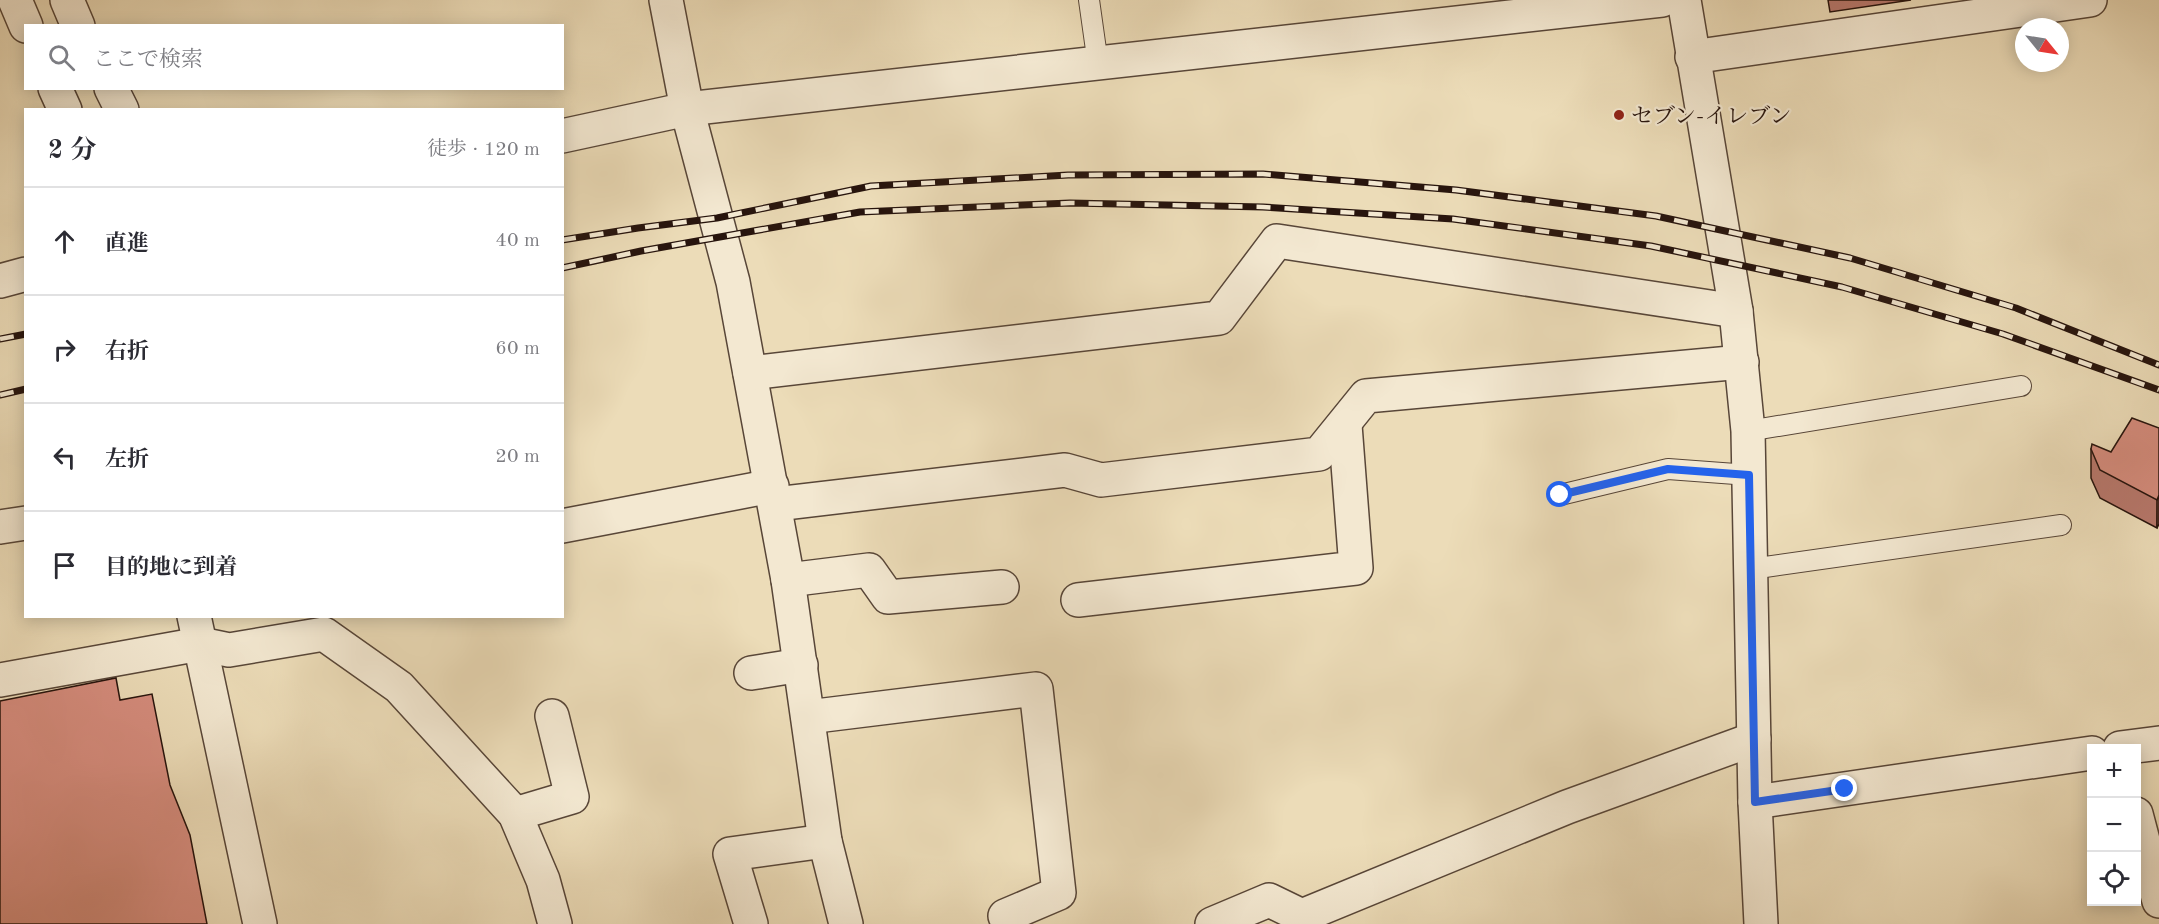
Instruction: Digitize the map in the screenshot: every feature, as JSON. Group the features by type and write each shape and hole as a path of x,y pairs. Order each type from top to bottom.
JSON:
{"street":[{"path":"15,0 25,24"},
{"path":"68,0 77,24"},
{"path":"666,0 687,109 733,282 788,580 825,841 846,924"},
{"path":"564,136 687,109 1662,0"},
{"path":"1684,0 1736,311 1748,430 1755,802 1761,924"},
{"path":"1692,57 2090,0"},
{"path":"56,90 64,108"},
{"path":"112,90 121,108"},
{"path":"750,372 1219,318 1276,241 1736,311"},
{"path":"0,281 24,275"},
{"path":"564,526 774,495 1065,470 1101,480 1319,454 1366,396 1742,362"},
{"path":"1077,600 1356,568 1345,424"},
{"path":"0,527 24,523"},
{"path":"788,580 869,570 888,597 1002,587"},
{"path":"197,630 260,924"},
{"path":"0,680 197,630 229,650 324,634 399,687 515,814 543,880 555,924"},
{"path":"751,673 801,665"},
{"path":"808,717 1036,689 1059,893 1005,916"},
{"path":"515,814 572,797 552,717"},
{"path":"1212,924 1269,900 1302,916 1567,807 1754,739"},
{"path":"2141,745 2159,743"},
{"path":"1755,802 2087,754"},
{"path":"2141,833 2159,901"},
{"path":"751,924 730,854 825,841"}],"lane":[{"path":"1089,0 1098,64"},
{"path":"1748,430 2020,386"},
{"path":"1560,495 1668,469 1749,475"},
{"path":"1751,569 2061,525"}],"building":[{"path":"2132,418 2159,428 2159,495 2157,500 2100,470 2091,449 2092,444 2111,452"},
{"path":"116,678 120,700 152,694 170,785 190,835 207,924 0,924 0,701"}],"railway":[{"path":"564,240 717,218 871,186 1068,175 1263,174 1456,190 1656,216 1850,258 2016,308 2159,365"},
{"path":"564,268 641,251 860,212 1070,203 1263,207 1453,219 1651,246 1842,287 2003,334 2159,390"},
{"path":"0,339 24,334"},
{"path":"0,395 24,389"}],"place":[{"name":"セブン-イレブン","path":"1619,115"}],"route":[{"path":"1560,495 1668,469 1749,475 1755,802 1845,789"}]}
